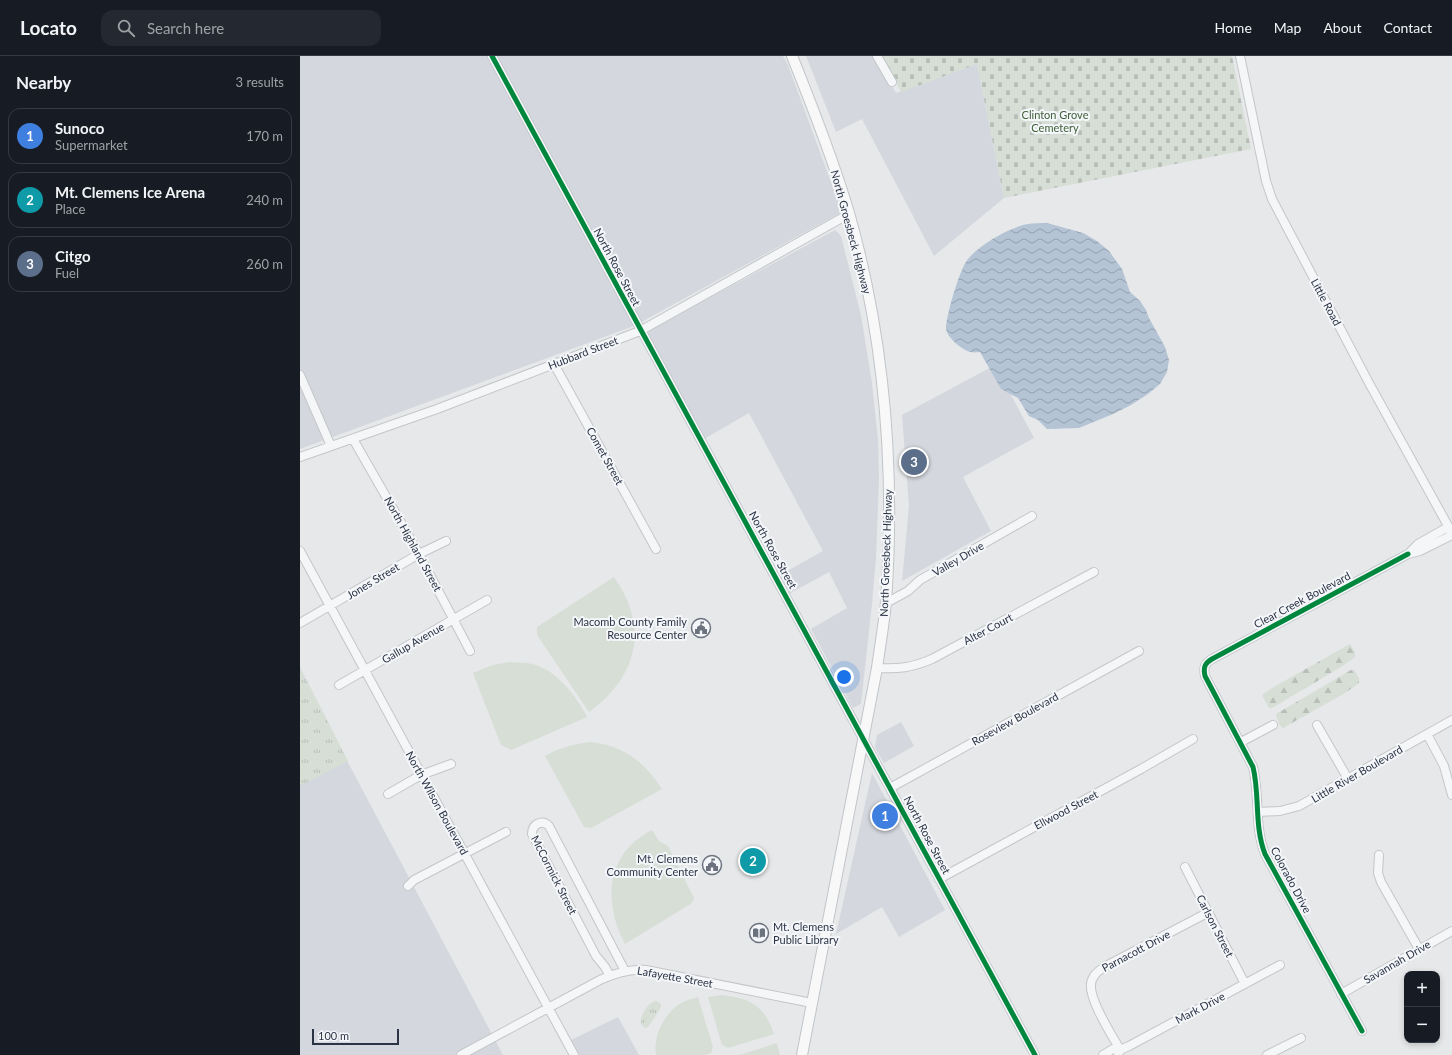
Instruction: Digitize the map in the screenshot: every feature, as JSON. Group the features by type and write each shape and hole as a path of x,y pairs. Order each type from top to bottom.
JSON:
{"main road":[{"name":"North Groesbeck Highway","path":"792,56 828,147 849,214 864,276 880,365 889,496 886,603 877,668 802,1055"}],"street":[{"name":"North Rose Street","path":"492,56 640,331 766,559 1035,1055"},
{"path":"877,56 892,82"},
{"name":"Little Road","path":"1240,56 1266,181 1272,199 1365,376 1451,531"},
{"name":"Hubbard Street","path":"300,457 353,439 640,331 849,214"},
{"name":"Comet Street","path":"554,364 656,549"},
{"path":"300,375 331,446"},
{"name":"North Highland Street","path":"353,439 419,554 470,651"},
{"name":"Valley Drive","path":"886,603 908,591 920,580 1032,516"},
{"name":"Clear Creek Boulevard","path":"1205,664 1408,554 1415,546 1432,541 1451,531"},
{"name":"Jones Street","path":"300,623 419,554 446,541"},
{"name":"North Wilson Boulevard","path":"300,551 574,1055"},
{"name":"Alter Court","path":"877,668 907,668 932,659 1094,572"},
{"name":"Gallup Avenue","path":"339,685 366,671 487,600"},
{"name":"Roseview Boulevard","path":"890,788 1140,651"},
{"name":"Colorado Drive","path":"1205,664 1205,676 1253,767 1256,782 1261,842 1265,854 1362,1031"},
{"name":"Little River Boulevard","path":"1258,812 1280,811 1298,806 1452,720"},
{"path":"1241,742 1273,725"},
{"path":"1318,725 1348,779"},
{"path":"1427,734 1444,766 1452,795"},
{"name":"Ellwood Street","path":"939,879 1193,739"},
{"path":"388,794 421,775 451,764"},
{"name":"McCormick Street","path":"610,976 596,956 532,834 533,827 538,823 545,823 549,826 625,971"},
{"path":"408,886 414,880 506,832"},
{"path":"1379,855 1378,873 1419,949"},
{"name":"Carlson Street","path":"1185,867 1245,984"},
{"name":"Parnacott Drive","path":"1119,1052 1092,996 1092,978 1104,968 1209,912"},
{"name":"Savannah Drive","path":"1342,994 1452,931"},
{"name":"Mark Drive","path":"1104,1055 1113,1049 1119,1052 1280,965"},
{"name":"Lafayette Street","path":"461,1055 610,976 625,971 646,970 812,1003"},
{"path":"1267,1055 1301,1038"}],"shaded area":[{"path":"300,56 783,56 788,65 842,212 634,326 300,449"},
{"path":"806,56 874,56 896,93 977,64 1004,198 934,256 862,119 836,132"},
{"path":"835,230 841,236 861,315 872,383 878,440 879,478 876,558 872,604 861,704 853,708 811,629 847,608 829,572 789,594 780,575 823,551 749,413 704,439 646,332"},
{"path":"995,365 1034,438 963,477 991,531 902,581 909,506 902,415"},
{"path":"325,719 503,1055 300,1055 300,733"},
{"path":"901,722 914,746 884,763 875,748 877,735"},
{"path":"872,773 945,910 899,937 882,907 836,934"},
{"path":"618,1017 639,1055 579,1055 571,1040"}],"green space":[{"name":"Clinton Grove Cemetery","path":"882,56 1232,56 1251,149 1004,198 977,64 901,92"},
{"path":"614,577 625,596 632,615 635,633 633,650 627,667 618,683 605,698 589,712 537,635 537,627"},
{"path":"1350,644 1355,652 1355,657 1272,708 1269,708 1262,695"},
{"path":"510,662 532,664 549,672 572,693 587,717 511,750 501,745 473,673 493,665"},
{"path":"300,667 348,761 300,786"},
{"path":"1351,670 1354,670 1359,678 1359,683 1345,693 1283,728 1279,724 1276,714"},
{"path":"591,742 614,747 632,757 641,763 662,789 591,828 584,827 545,756 568,746"},
{"path":"652,830 659,841 668,846 694,898 692,903 625,944 613,912 611,896 613,880 617,866 625,852 636,840"},
{"path":"721,995 740,998 755,1005 766,1016 774,1034 728,1048 722,1045 708,997"},
{"path":"698,997 713,1047 711,1053 704,1055 656,1055 656,1041 660,1027 668,1015 680,1004"},
{"path":"656,1001 660,1003 661,1008 648,1027 645,1028 641,1024 643,1013 650,1004"},
{"path":"777,1043 780,1055 738,1055 743,1054"}],"water":[{"path":"1047,223 1083,233 1097,241 1109,251 1122,269 1130,292 1140,301 1146,310 1165,347 1169,360 1167,372 1160,384 1148,394 1113,414 1079,428 1047,429 1038,420 1029,416 1018,398 1001,389 980,352 971,352 960,346 952,339 946,328 948,313 961,272 973,253 1004,232 1028,224"}],"cycle path":[{"path":"492,56 1035,1055"},
{"path":"1362,1031 1265,854 1259,833 1253,767 1205,676 1204,668 1212,659 1408,554"}],"place":[{"name":"Citgo","path":"914,462"},
{"name":"Macomb County Family Resource Center","path":"701,628"},
{"name":"Sunoco","path":"885,816"},
{"name":"Mt. Clemens Ice Arena","path":"753,861"},
{"name":"Mt. Clemens Community Center","path":"712,865"},
{"name":"Mt. Clemens Public Library","path":"759,933"}]}
